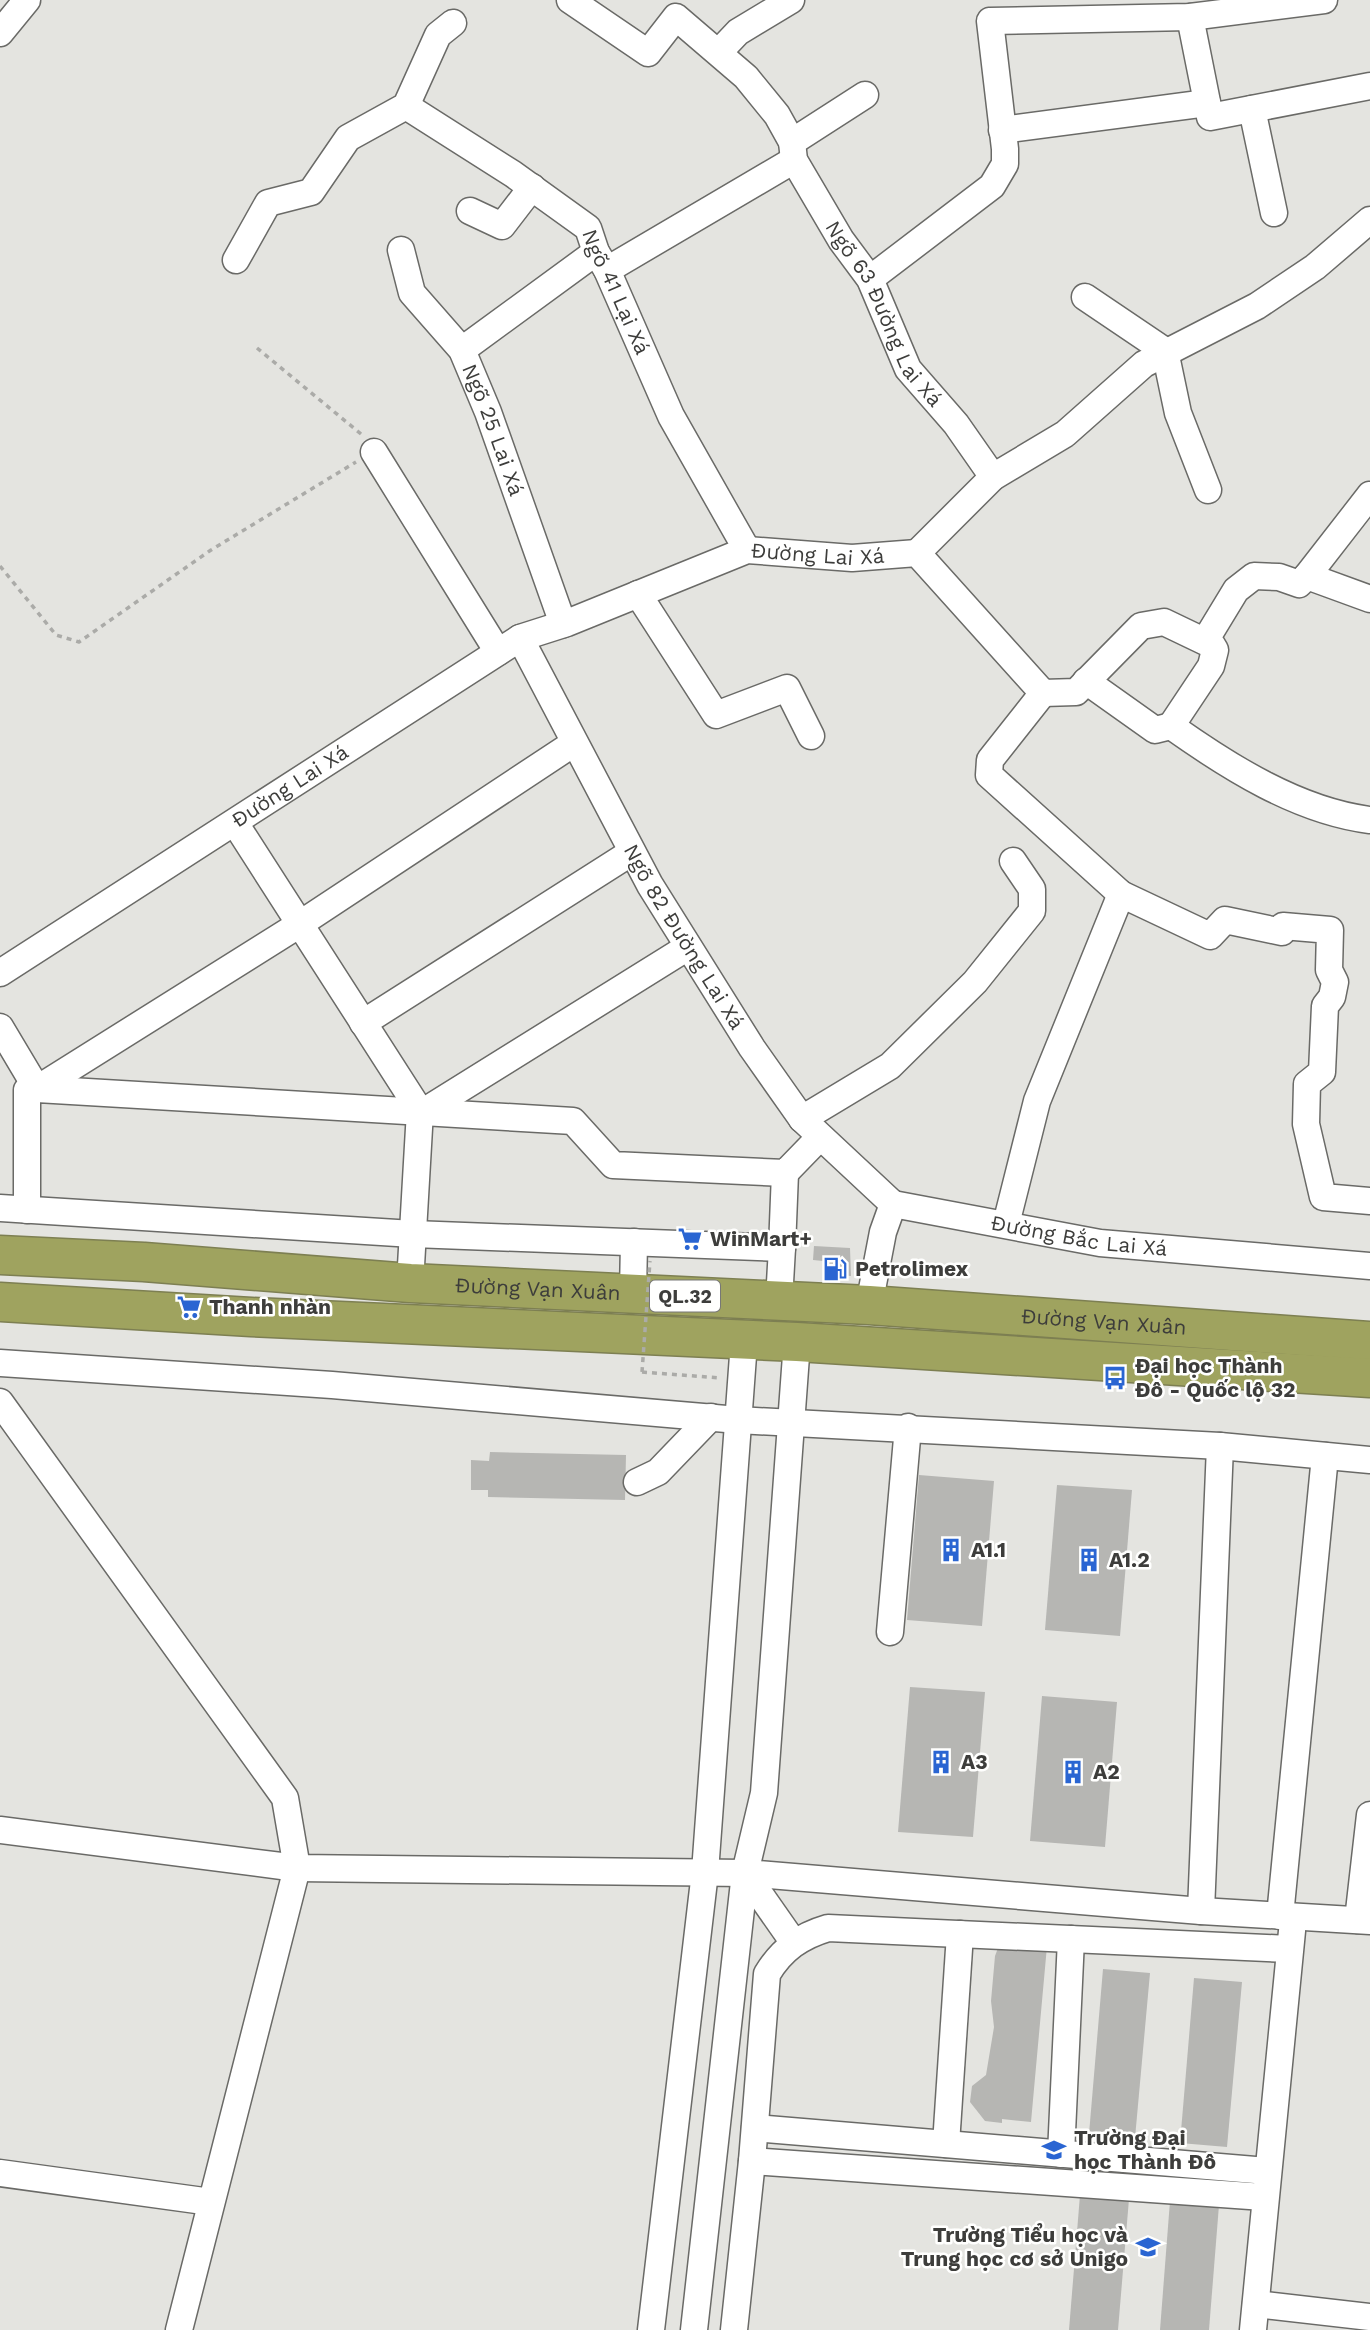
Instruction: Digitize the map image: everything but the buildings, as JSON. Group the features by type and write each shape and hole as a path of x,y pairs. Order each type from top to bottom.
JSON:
{"highway":[{"name":"Đường Vạn Xuân","path":"0,1255 144,1262 410,1283 639,1265 779,1300 869,1304 1370,1341"},
{"path":"142,1309 144,1262"},
{"name":"Đường Vạn Xuân","path":"0,1302 744,1342 797,1342 1370,1378"}],"street":[{"path":"0,33 27,0"},
{"name":"Ngõ 63 Đường Lai Xá","path":"570,0 648,53 676,17 719,52 761,93 841,240 870,279 908,369 956,424 993,477"},
{"path":"719,52 738,32 791,0"},
{"path":"870,279 992,186 1005,164 990,21 1039,9 1190,17 1324,0"},
{"path":"1190,17 1209,117 1370,86"},
{"path":"236,260 268,203 312,192 348,138 406,106 438,36 453,23"},
{"path":"462,350 602,261 793,151 865,96"},
{"path":"1002,130 1207,103"},
{"name":"Ngõ 41 Lại Xá","path":"406,106 532,187 588,228 671,416 747,550"},
{"path":"1252,109 1274,213"},
{"path":"470,211 502,226 532,187"},
{"path":"1086,681 1155,730 1171,726 1215,657 1212,645 1164,622 1141,626 1086,681 1076,692 1043,693 916,553 993,477 1065,434 1144,364 1257,306 1315,267 1370,220"},
{"name":"Ngõ 25 Lai Xá","path":"401,250 412,293 462,350 488,412 563,624"},
{"path":"1085,297 1165,351 1178,413 1208,490"},
{"name":"Ngõ 82 Đường Lai Xá","path":"374,452 574,743 632,852 752,1048 811,1128 893,1204"},
{"path":"1205,641 1236,590 1254,576 1279,578 1299,584 1370,495"},
{"name":"Đường Lai Xá","path":"0,973 509,645 747,550 852,558 916,553"},
{"path":"1307,576 1370,599"},
{"path":"638,594 716,715 788,688 811,737"},
{"path":"1043,693 990,760 989,775 1121,894 1209,936 1225,920 1283,929 1331,930 1329,970 1335,982 1332,998 1325,1006 1322,1072 1307,1084 1306,1124 1323,1197 1370,1201"},
{"path":"1171,726 1203,750 1273,788 1342,817 1370,820"},
{"path":"37,1089 300,924 574,743"},
{"path":"235,823 421,1111 410,1283"},
{"path":"363,1023 632,852"},
{"path":"779,1300 785,1173 811,1128 890,1066 983,972 1032,911 1032,889 1013,861"},
{"path":"1006,1224 1037,1101 1121,894"},
{"path":"421,1111 688,947"},
{"path":"0,1027 37,1089"},
{"path":"27,1210 27,1090 37,1089 573,1121 614,1165 785,1173"},
{"path":"869,1304 883,1232 893,1204"},
{"name":"Đường Bắc Lai Xá","path":"893,1204 1100,1243 1370,1266"},
{"path":"0,1208 413,1234 639,1265 782,1248"},
{"path":"651,2330 705,1872 744,1342"},
{"path":"694,2330 745,1873 764,1793 789,1420 797,1342"},
{"path":"0,1363 332,1385 738,1420 789,1420 1220,1446 1370,1460"},
{"path":"0,1402 285,1798 297,1868 179,2330"},
{"path":"637,1482 658,1472 711,1417"},
{"path":"890,1632 908,1427"},
{"path":"1201,1911 1220,1446"},
{"path":"1325,1456 1287,1916 1289,1949 1255,2317 1370,2317"},
{"path":"0,1830 297,1868 745,1873 1201,1911 1364,1920 1370,1815"},
{"path":"745,1873 794,1943"},
{"path":"734,2330 752,2161 767,1974 775,1959 794,1943 828,1928 1289,1949"},
{"path":"946,2144 960,1934"},
{"path":"1061,2154 1071,1939"},
{"path":"755,2128 1061,2154 1266,2184"},
{"path":"752,2161 1266,2184"},
{"path":"0,2173 211,2202"}],"path":[{"path":"0,566 57,635 79,642 211,550 374,452 358,430 257,348"},
{"path":"639,1265 642,1372 677,1376"}],"place":[{"name":"WinMart+","path":"690,1239"},
{"name":"Petrolimex","path":"835,1269"},
{"name":"Thanh nhàn","path":"189,1307"},
{"name":"Đại học Thành Đô - Quốc lộ 32","path":"1115,1378"},
{"name":"A1.1","path":"951,1550"},
{"name":"A1.2","path":"1089,1560"},
{"name":"A3","path":"941,1762"},
{"name":"A2","path":"1073,1772"},
{"name":"Trường Đại học Thành Đô","path":"1054,2150"},
{"name":"Trường Tiểu học và Trung học cơ sở Unigo","path":"1148,2247"}]}
